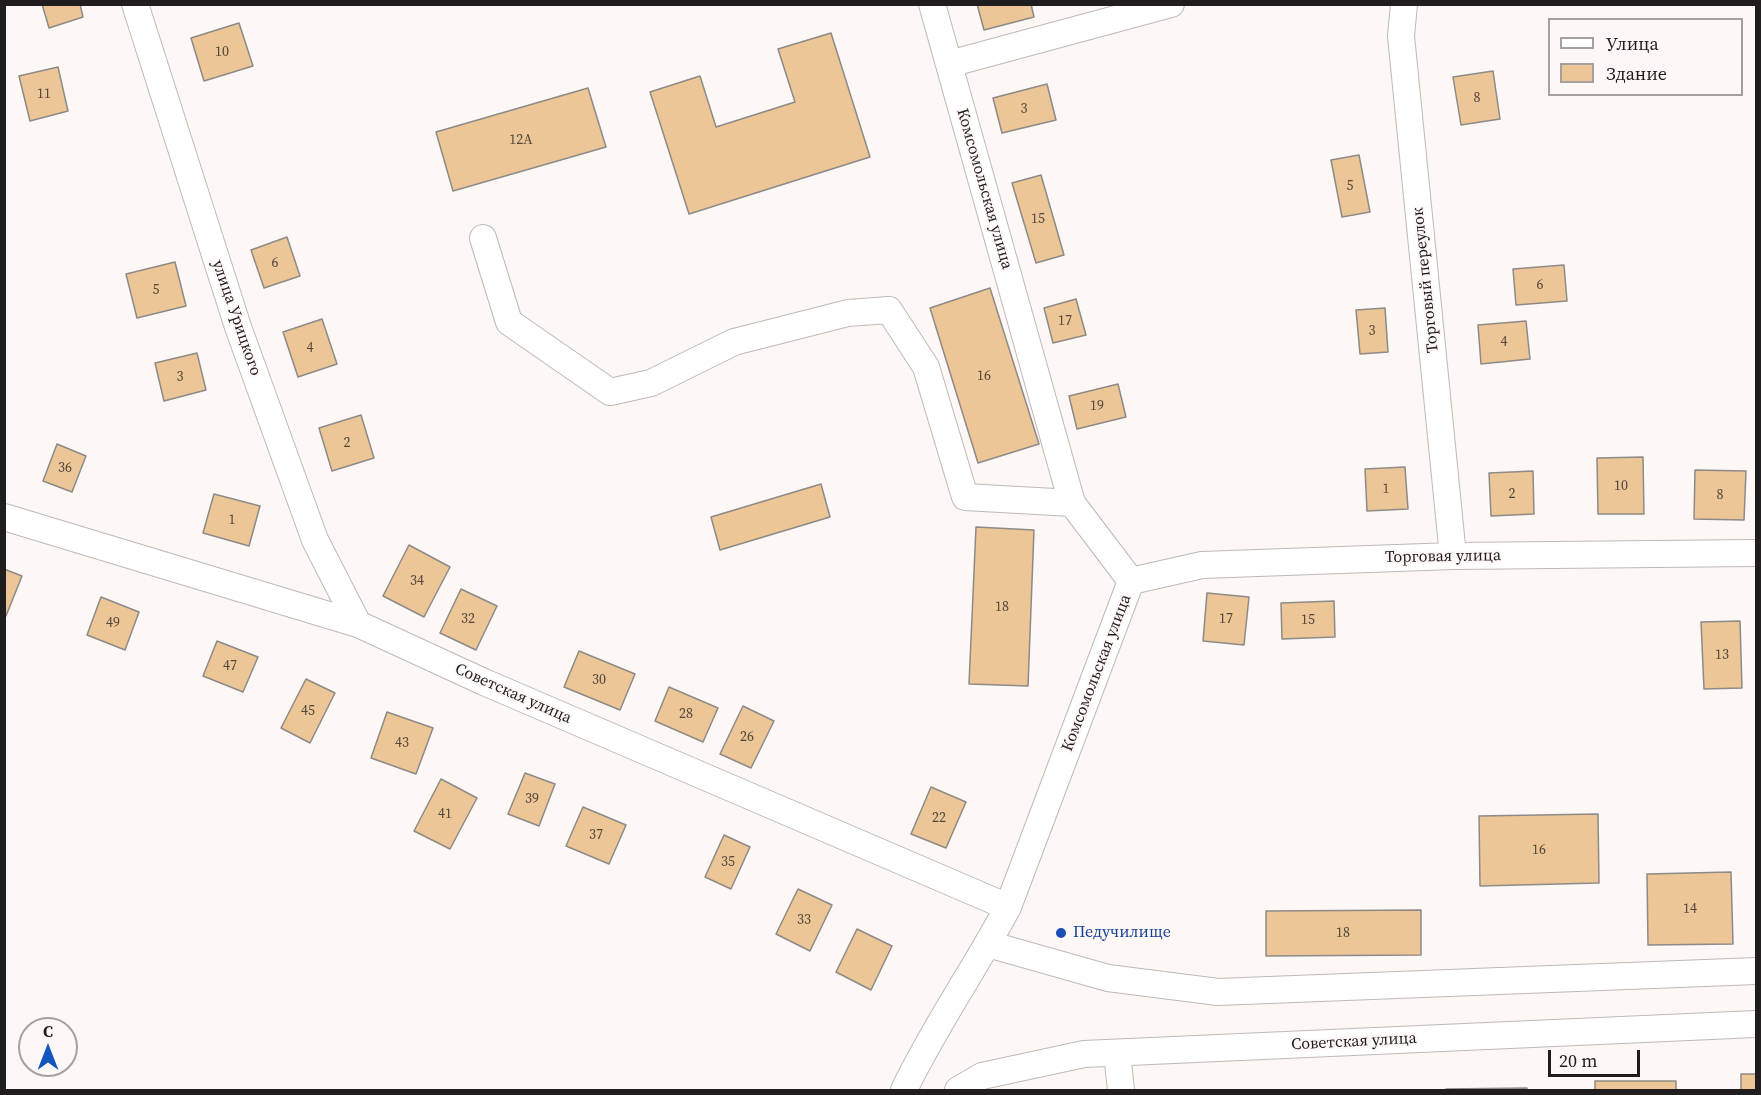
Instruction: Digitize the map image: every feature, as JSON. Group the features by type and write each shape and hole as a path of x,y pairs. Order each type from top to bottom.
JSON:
{"street":[{"name":"улица Урицкого","path":"135,4 238,327 315,540 358,624"},
{"name":"Комсомольская улица","path":"904,1090 924,1049 1008,907 1131,581 1072,503 932,4"},
{"path":"949,64 1171,4"},
{"name":"Торговый переулок","path":"1404,4 1401,36 1453,556"},
{"path":"483,238 509,322 610,392 651,383 734,342 848,313 889,310 926,367 964,497 1072,503"},
{"name":"Советская улица","path":"4,517 358,624 484,682 1008,907"},
{"name":"Торговая улица","path":"1131,581 1202,565 1453,556 1756,554"},
{"path":"988,944 1108,978 1218,992 1756,971"},
{"name":"Советская улица","path":"958,1090 982,1076 1084,1054 1756,1024"},
{"path":"1117,1053 1121,1090"}],"building":[{"path":"42,4 80,4 83,17 49,28"},
{"path":"977,4 1031,4 1034,17 984,30"},
{"path":"239,23 253,66 204,81 191,38"},
{"path":"831,33 870,157 689,214 650,92 700,76 716,127 795,102 778,49"},
{"path":"58,67 68,111 30,121 19,76"},
{"path":"1493,71 1500,119 1461,125 1453,77"},
{"path":"1047,84 1056,120 1002,133 993,98"},
{"path":"588,88 606,147 453,191 436,132"},
{"path":"1359,155 1370,212 1342,217 1331,160"},
{"path":"1041,175 1064,255 1036,263 1012,183"},
{"path":"287,237 300,276 264,288 251,250"},
{"path":"175,262 186,306 137,318 126,274"},
{"path":"1564,265 1567,301 1516,305 1513,269"},
{"path":"990,288 1039,444 978,463 930,308"},
{"path":"1076,299 1086,335 1053,343 1044,308"},
{"path":"1385,308 1388,352 1360,354 1356,310"},
{"path":"322,319 337,364 298,377 283,332"},
{"path":"1526,321 1530,359 1481,364 1478,325"},
{"path":"197,353 206,390 164,401 155,363"},
{"path":"1118,384 1126,417 1077,429 1069,396"},
{"path":"361,415 374,458 332,471 319,428"},
{"path":"57,444 86,456 72,492 43,481"},
{"path":"1643,457 1644,514 1598,514 1597,458"},
{"path":"1405,467 1408,509 1367,511 1365,469"},
{"path":"1695,470 1746,471 1744,520 1694,519"},
{"path":"1533,471 1534,514 1491,516 1489,473"},
{"path":"821,484 830,517 720,550 711,517"},
{"path":"214,494 260,506 249,546 203,533"},
{"path":"976,527 1034,530 1028,686 969,684"},
{"path":"409,545 450,567 424,617 383,596"},
{"path":"4,569 22,576 6,616 4,615"},
{"path":"461,589 497,606 476,650 440,633"},
{"path":"1207,593 1249,597 1244,645 1203,641"},
{"path":"101,597 139,612 125,650 87,635"},
{"path":"1334,601 1335,637 1282,639 1281,603"},
{"path":"1740,621 1742,688 1704,689 1701,622"},
{"path":"217,641 258,657 243,692 203,676"},
{"path":"579,651 635,674 620,710 564,687"},
{"path":"306,679 335,693 310,743 281,728"},
{"path":"669,687 718,708 703,742 655,721"},
{"path":"743,706 774,721 751,768 720,754"},
{"path":"387,712 433,728 416,774 371,758"},
{"path":"525,773 555,784 539,826 508,814"},
{"path":"441,779 477,798 450,849 414,831"},
{"path":"931,787 966,802 946,848 911,834"},
{"path":"583,807 626,825 609,864 566,846"},
{"path":"1598,814 1599,883 1480,886 1479,816"},
{"path":"724,835 750,847 731,889 705,877"},
{"path":"1731,872 1733,944 1648,945 1647,874"},
{"path":"798,889 832,905 810,951 776,934"},
{"path":"1421,910 1421,955 1266,956 1266,911"},
{"path":"857,929 892,946 871,990 836,972"},
{"path":"1741,1074 1756,1074 1756,1090 1741,1090"},
{"path":"1595,1081 1676,1081 1676,1090 1595,1090"},
{"path":"1527,1088 1527,1090 1446,1090 1446,1089"}],"place":[{"name":"Педучилище","path":"1061,933"}]}
